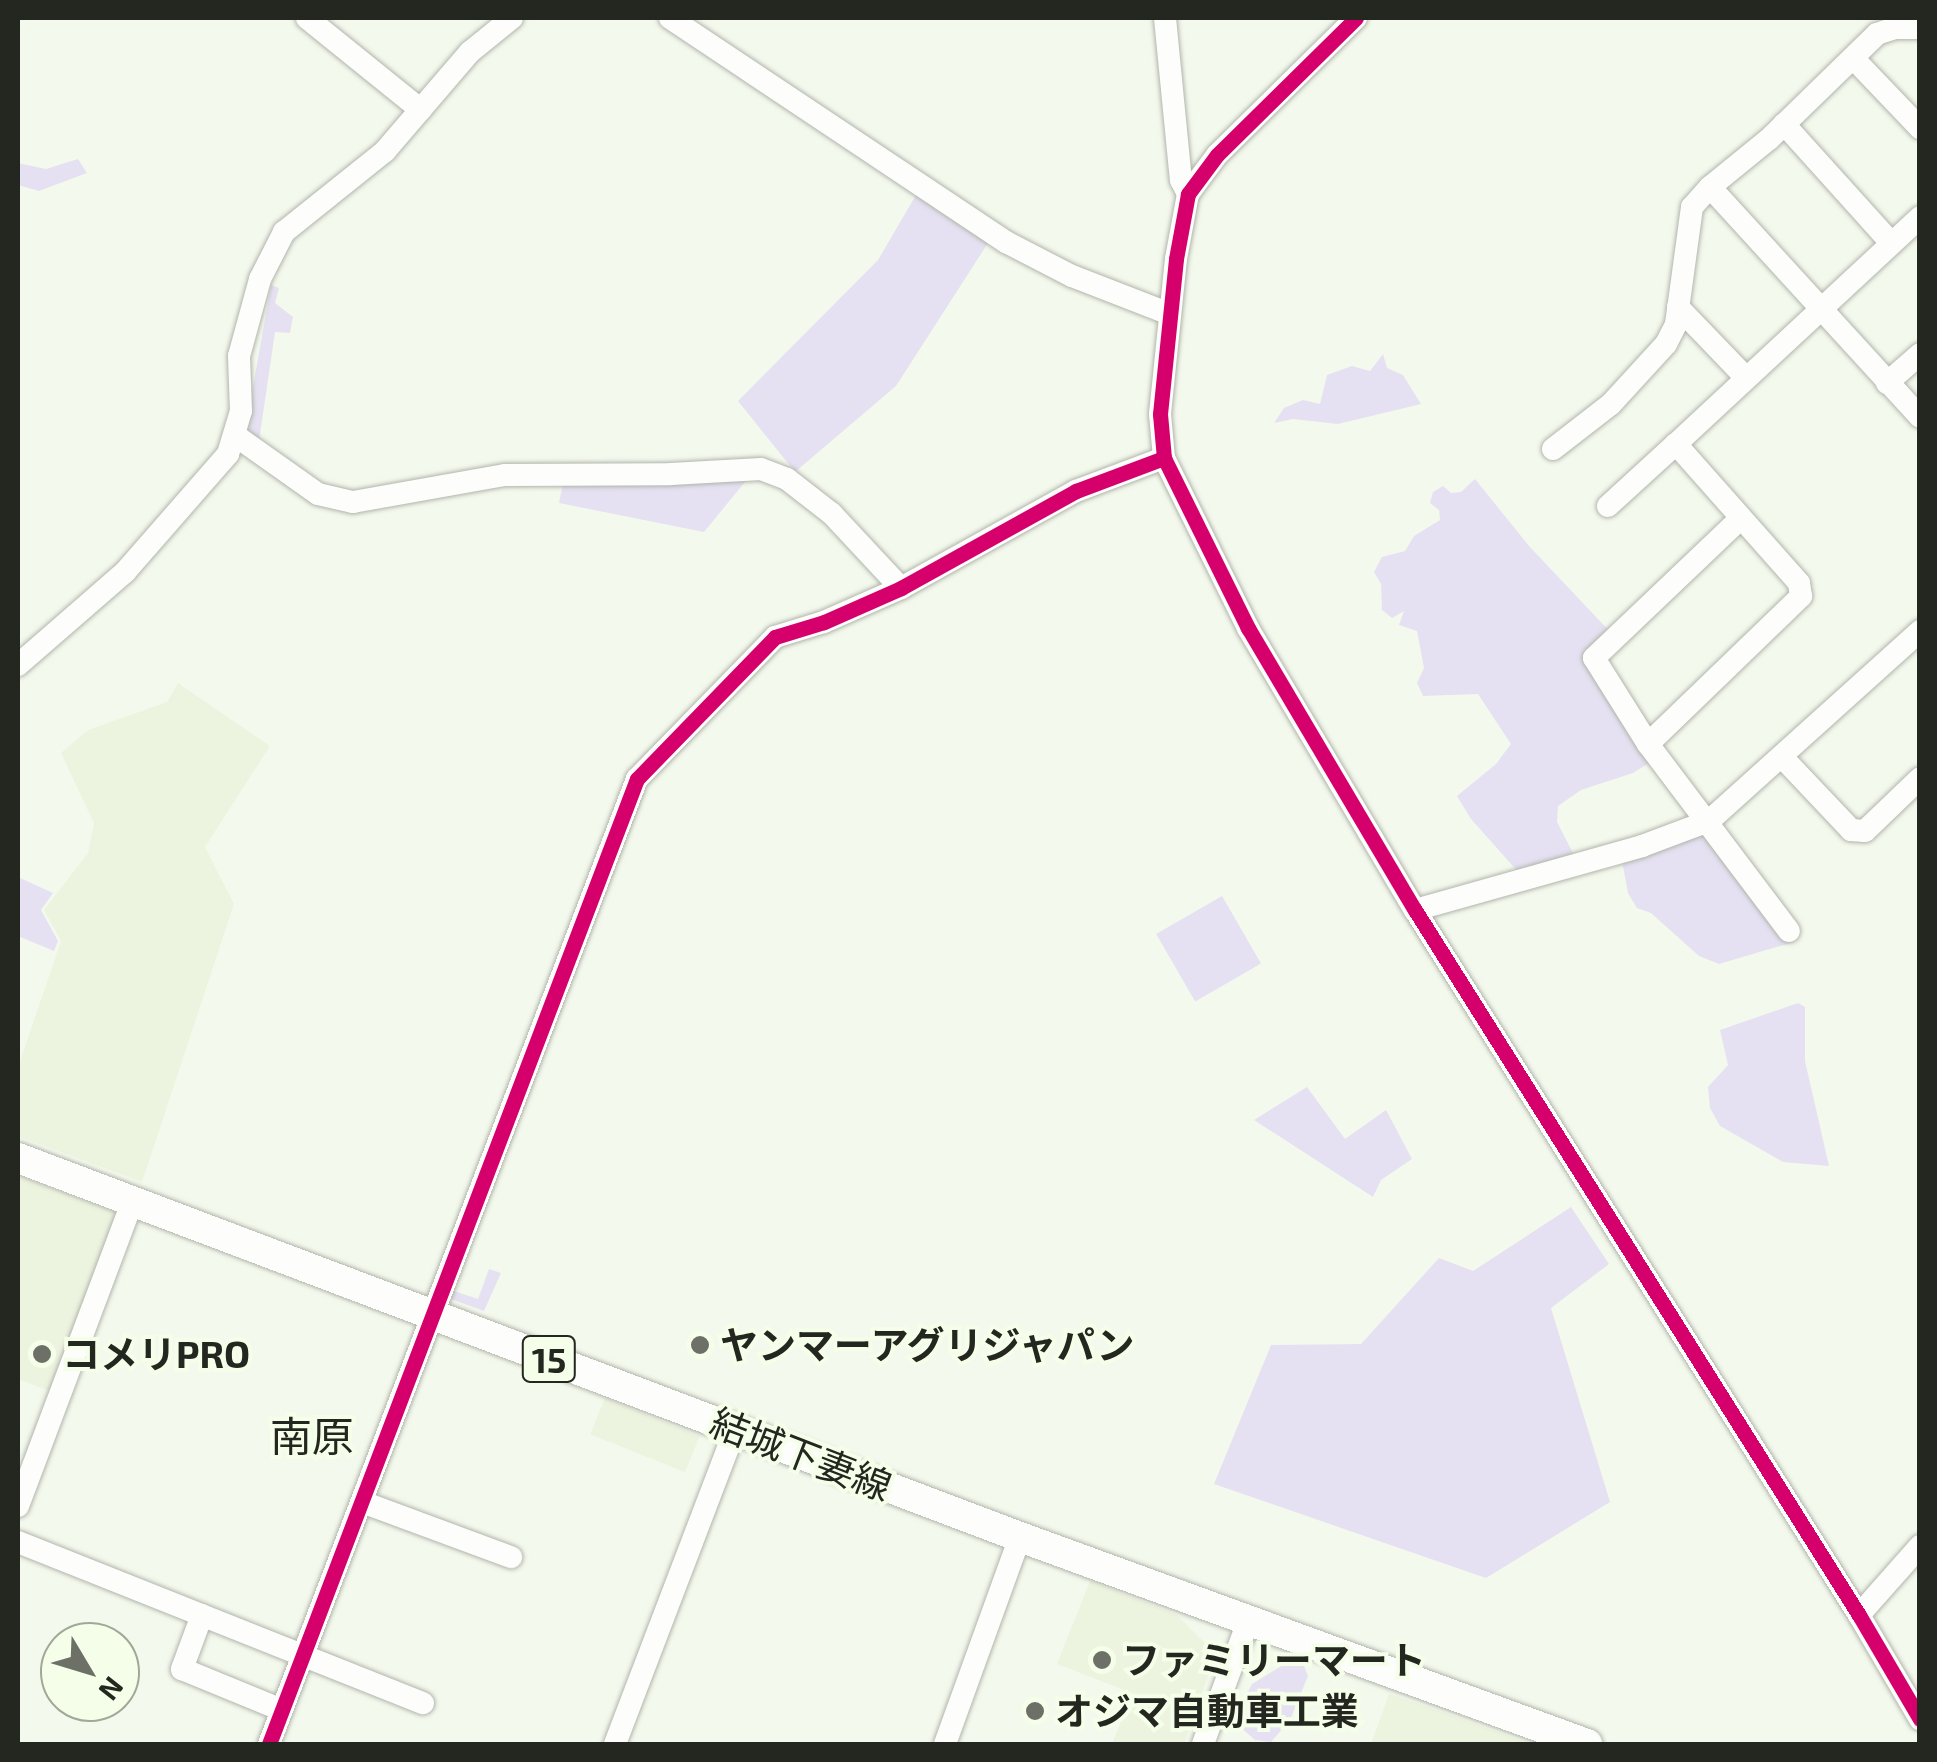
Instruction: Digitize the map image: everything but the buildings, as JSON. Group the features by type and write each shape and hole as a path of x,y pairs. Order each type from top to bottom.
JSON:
{"main road":[{"name":"結城下妻線","path":"18,1158 1020,1537 1586,1744"}],"street":[{"path":"307,18 421,110"},
{"path":"18,665 126,572 228,454 240,411 239,356 260,279 284,232 385,151 470,52 512,18"},
{"path":"670,18 1006,242 1072,276 1170,314"},
{"path":"1165,18 1181,180 1188,194"},
{"path":"1356,18 1217,155 1188,194 1160,414 1164,458 1248,628 1414,910 1860,1616 1920,1719"},
{"path":"1553,448 1611,404 1656,358 1676,324 1692,208 1710,187 1784,124 1877,34 1895,28 1920,28"},
{"path":"1852,58 1920,128"},
{"path":"1784,124 1891,243"},
{"path":"1710,187 1818,310 1920,417"},
{"path":"1608,506 1920,217"},
{"path":"1678,307 1746,378"},
{"path":"1888,383 1920,354"},
{"path":"236,436 318,494 354,502 505,475 672,474 761,468 788,479 832,514 901,588"},
{"path":"1648,744 1801,596 1799,583 1676,444"},
{"path":"269,1744 637,779 775,637 824,622 901,588 1076,491 1164,458"},
{"path":"1741,518 1594,658 1648,744 1789,931"},
{"path":"1414,910 1642,846 1709,821 1920,630"},
{"path":"1783,758 1850,830 1866,832 1920,778"},
{"path":"18,1506 132,1202"},
{"path":"615,1744 735,1429"},
{"path":"362,1502 511,1557"},
{"path":"945,1744 1020,1537"},
{"path":"18,1542 423,1703"},
{"path":"1860,1616 1920,1546"},
{"path":"202,1615 182,1669 282,1710"},
{"path":"1203,1744 1248,1622"}],"shaded area":[{"path":"78,159 87,173 39,191 18,185 18,163 46,169"},
{"path":"916,195 988,243 896,386 795,472 738,401 878,260"},
{"path":"271,285 279,288 275,303 293,317 290,333 275,332 259,441 248,435 249,410"},
{"path":"1383,354 1387,368 1403,375 1421,404 1338,424 1293,419 1274,423 1284,408 1303,400 1320,404 1327,375 1352,366 1370,371"},
{"path":"749,477 704,532 559,503 563,483"},
{"path":"1475,479 1529,546 1615,637 1594,658 1659,757 1633,773 1581,790 1558,806 1557,822 1576,859 1519,873 1471,819 1457,796 1496,764 1511,744 1478,694 1423,696 1417,683 1424,668 1417,631 1399,625 1404,611 1392,618 1382,610 1381,584 1374,572 1382,557 1405,551 1414,536 1440,520 1439,510 1430,503 1433,492 1443,486 1451,493 1461,492"},
{"path":"178,683 270,746 205,847 234,904 142,1182 18,1136 18,1067 61,941 44,910 88,853 94,823 61,753 88,730 167,702"},
{"path":"1708,827 1794,942 1719,964 1699,956 1651,913 1637,908 1628,893 1622,861"},
{"path":"18,877 53,893 41,910 58,941 54,951 18,936"},
{"path":"1222,896 1261,964 1195,1002 1156,934"},
{"path":"1798,1003 1805,1007 1805,1061 1829,1166 1783,1162 1720,1126 1710,1108 1708,1087 1728,1065 1720,1030"},
{"path":"1307,1087 1345,1139 1386,1110 1412,1159 1381,1180 1373,1197 1254,1120"},
{"path":"18,1176 123,1215 55,1393 18,1379"},
{"path":"1571,1207 1609,1264 1551,1308 1610,1502 1486,1578 1214,1484 1271,1345 1361,1344 1439,1258 1473,1271"},
{"path":"489,1269 501,1273 484,1311 451,1299 454,1291 478,1299"},
{"path":"605,1398 700,1436 685,1472 590,1434"},
{"path":"1090,1581 1177,1615 1204,1642 1210,1671 1184,1744 1112,1744 1132,1693 1057,1664"},
{"path":"1288,1662 1304,1666 1308,1676 1290,1720 1271,1742 1255,1740 1240,1727 1241,1705 1252,1684"},
{"path":"1389,1694 1425,1706 1531,1744 1371,1744"}],"cycle path":[{"path":"1356,18 1217,155 1188,194 1176,259 1160,414 1164,458 1248,628 1415,910 1859,1615 1920,1719"},
{"path":"269,1744 637,779 775,637 824,622 901,588 1076,491 1164,458"}],"place":[{"name":"ヤンマーアグリジャパン","path":"700,1345"},
{"name":"コメリPRO","path":"42,1354"},
{"name":"ファミリーマート","path":"1102,1660"},
{"name":"オジマ自動車工業","path":"1035,1711"}],"district":[{"name":"南原","path":"312,1435"}]}
